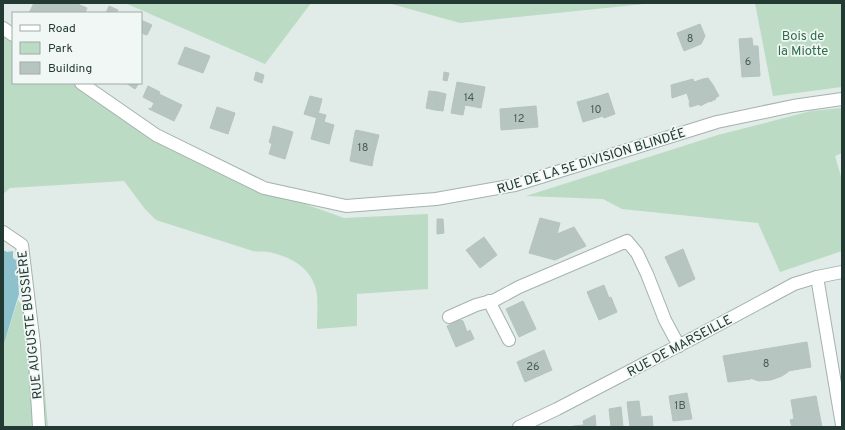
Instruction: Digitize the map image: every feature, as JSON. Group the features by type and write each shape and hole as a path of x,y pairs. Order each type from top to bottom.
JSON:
{"street":[{"path":"3,28 12,34"},
{"name":"RUE DE LA 5E DIVISION BLINDÉE","path":"82,84 156,134 264,188 346,206 436,200 515,185 717,122 793,106 842,99"},
{"name":"RUE AUGUSTE BUSSIÈRE","path":"3,232 22,245 34,345 39,427"},
{"path":"449,317 476,305 495,300 519,287 628,241 637,253 665,320 679,346"},
{"name":"RUE DE MARSEILLE","path":"519,427 679,346 794,284 817,277 842,272"},
{"path":"817,277 842,422"},
{"path":"489,301 509,340"}],"green space":[{"path":"125,3 311,3 265,64"},
{"path":"388,3 654,3 460,23"},
{"name":"Bois de la Miotte","path":"755,3 842,3 842,87 773,96"},
{"path":"3,35 12,41 12,84 74,84 148,134 246,183 344,218 428,214 428,289 357,294 357,326 317,329 317,295 315,286 307,271 294,261 278,254 253,251 156,220 145,209 124,181 10,188 3,194"},
{"path":"842,108 842,153 835,156 842,180 842,251 780,272 758,223 622,209 603,199 526,196 718,135 811,111"},
{"path":"18,300 39,329 48,427 3,427 3,347"}],"water":[{"path":"3,250 7,252 13,251 13,258 17,261 19,294 3,347"}],"building":[{"path":"34,3 41,3 36,12 30,12"},
{"path":"41,3 75,3 87,8 85,12 36,12"},
{"path":"109,6 118,10 117,12 106,12"},
{"path":"142,20 152,25 147,35 142,33"},
{"path":"700,24 705,36 701,44 684,51 677,33"},
{"path":"752,38 753,46 758,46 760,76 742,77 739,39"},
{"path":"185,47 210,56 203,73 178,64"},
{"path":"256,72 264,75 262,83 254,80"},
{"path":"444,72 449,73 447,81 443,80"},
{"path":"708,78 713,85 708,88 703,79"},
{"path":"693,79 694,82 703,79 708,88 713,85 719,96 715,98 716,99 700,106 700,104 690,107 687,93 672,98 671,85"},
{"path":"457,82 485,87 481,108 465,105 463,115 451,113"},
{"path":"128,84 138,84 135,89"},
{"path":"148,86 160,92 154,103 143,97"},
{"path":"429,91 438,92 435,110 426,108"},
{"path":"438,92 446,94 443,111 435,110"},
{"path":"608,93 609,96 600,99 599,96"},
{"path":"159,94 182,105 174,121 149,109 151,109"},
{"path":"310,96 322,99 317,118 304,114"},
{"path":"599,96 600,99 609,96 615,114 604,118 603,116 583,122 577,102"},
{"path":"536,106 538,127 501,130 500,109"},
{"path":"217,107 235,113 228,134 210,128"},
{"path":"318,113 326,115 324,122 334,125 329,144 311,139"},
{"path":"273,126 293,132 285,159 269,154 274,137 271,136"},
{"path":"356,130 379,135 374,155 372,155 375,136 355,132"},
{"path":"355,132 375,136 372,166 350,161"},
{"path":"271,136 274,137 272,144 269,142"},
{"path":"540,218 560,223 557,234 574,227 586,246 555,260 529,253"},
{"path":"437,219 443,219 444,233 437,234"},
{"path":"484,237 497,255 480,268 466,250"},
{"path":"683,249 695,279 679,287 665,257"},
{"path":"604,285 617,312 599,320 587,292"},
{"path":"523,301 536,329 519,337 506,309"},
{"path":"460,320 463,321 467,332 470,330 474,339 456,347 447,326"},
{"path":"807,342 811,367 788,371 782,376 771,380 759,381 751,378 728,382 723,356"},
{"path":"544,350 552,370 525,382 517,362"},
{"path":"687,393 692,419 673,421 669,396"},
{"path":"816,396 822,427 792,427 790,420 794,419 791,400"},
{"path":"639,401 641,417 652,416 653,427 630,427 627,402"},
{"path":"621,407 623,427 611,427 609,409"},
{"path":"595,415 596,427 573,427 584,425 583,421"}]}
